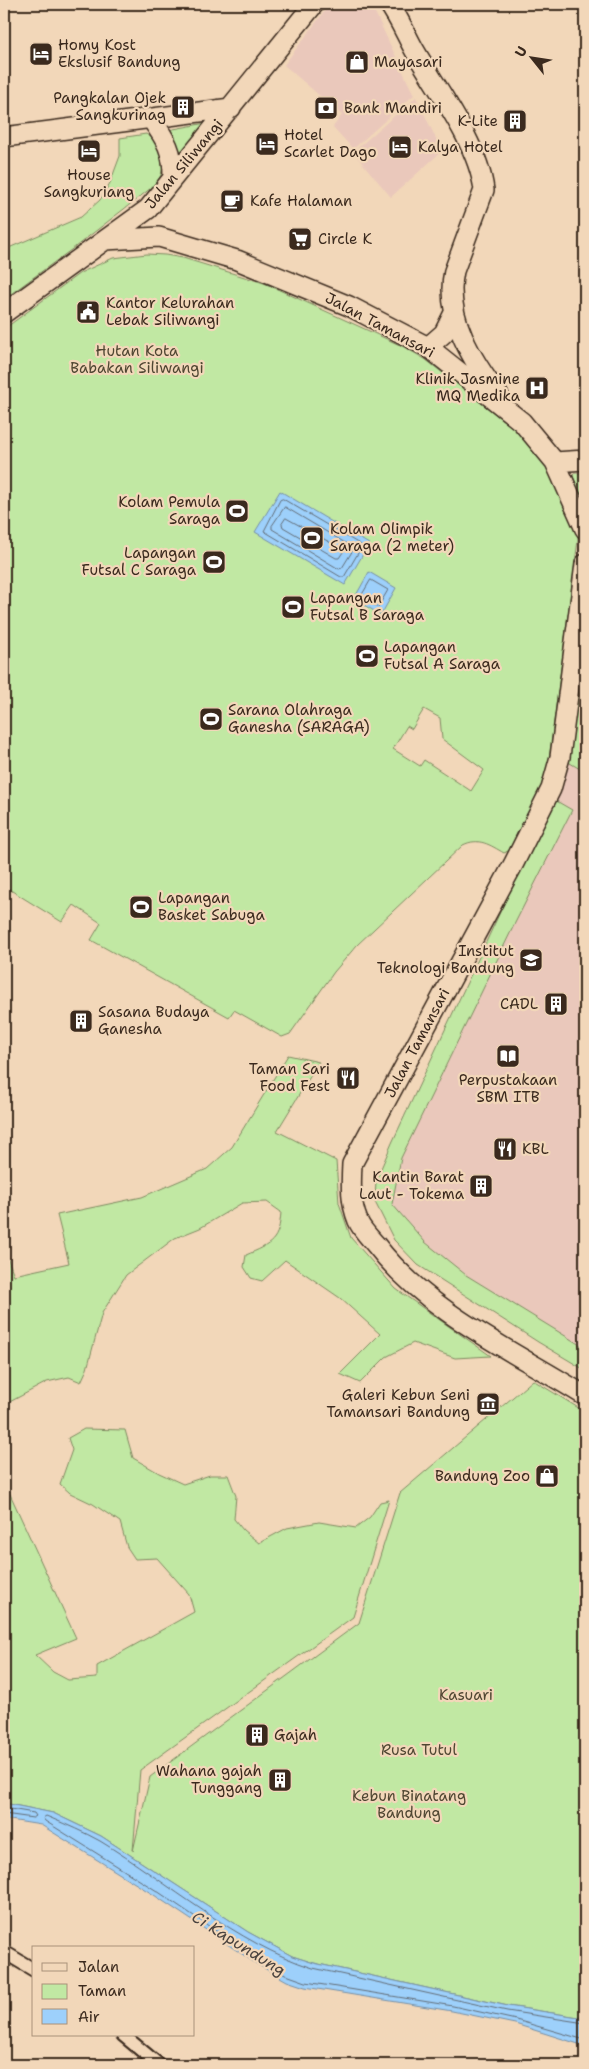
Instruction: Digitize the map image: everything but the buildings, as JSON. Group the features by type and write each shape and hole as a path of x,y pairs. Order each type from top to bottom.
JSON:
{"main road":[{"name":"Jalan Siliwangi","path":"4,313 148,209 314,4"},
{"path":"389,4 459,124 482,178 484,190 452,277 454,313 480,368 504,403 522,422"},
{"path":"4,137 88,125 152,120 231,108"},
{"path":"152,120 167,143 173,159 173,176"},
{"path":"148,209 159,237"},
{"name":"Jalan Tamansari","path":"105,240 159,237 214,253 267,271 349,306 428,347 522,422 555,462 585,529"},
{"path":"428,347 444,333 454,313"},
{"path":"555,462 585,460"},
{"name":"Jalan Tamansari","path":"585,564 562,744 555,780 514,863 352,1164 351,1198 358,1222 393,1268 435,1303 585,1396"}],"street":[{"path":"4,1952 32,1969"},
{"path":"124,2036 159,2065"}],"shaded area":[{"path":"330,4 371,4 414,95 353,149 333,127 342,115 284,65"},
{"name":"Kalya Hotel","path":"416,97 442,151 391,197 353,152"},
{"name":"Institut Teknologi Bandung","path":"585,640 585,1370 418,1265 394,1240 375,1202 376,1180 392,1143 553,799"}],"green space":[{"path":"217,121 183,162 168,130"},
{"path":"146,134 155,140 165,159 161,175 155,185 4,299 4,250 81,217 100,200 110,183 120,156 120,138"},
{"name":"Hutan Kota Babakan Siliwangi","path":"147,254 165,255 183,258 264,283 402,346 425,359 531,442 550,463 578,531 547,774 510,850 504,853 479,842 463,845 357,945 334,972 290,1034 282,1037 234,1010 229,1017 91,940 101,923 74,905 62,922 4,886 4,329 80,273 113,258","holes":["424,709 440,718 442,739 484,770 471,791 424,760 420,766 393,749 407,726 412,729"]},
{"path":"574,473 585,473 585,506 573,476"},
{"path":"585,563 585,772 560,757"},
{"path":"553,799 572,810 401,1158 392,1204 425,1242 466,1275 585,1348 585,1370 418,1265 394,1240 375,1202 376,1180 392,1143"},
{"path":"288,1055 319,1062 277,1131 336,1161 339,1203 351,1238 396,1289 491,1356 455,1358 413,1343 386,1357 360,1383 340,1374 380,1334 340,1298 285,1260 262,1281 251,1278 244,1267 246,1255 262,1248 272,1240 278,1229 281,1212 267,1202 242,1203 200,1228 175,1238 126,1275 102,1313 87,1369 81,1382 69,1377 47,1382 4,1405 4,1249 14,1275 69,1263 57,1215 142,1197 207,1169 232,1147"},
{"name":"Kebun Binatang Bandung","path":"533,1380 585,1412 585,2018 508,2006 314,1963 292,1956 248,1932 101,1836 53,1813 4,1803 4,1481 76,1638 35,1655 53,1672 68,1680 97,1678 97,1666 194,1612 189,1594 157,1558 135,1559 127,1547 120,1522 93,1504 70,1493 60,1484 72,1450 68,1438 84,1429 125,1430 133,1458 183,1484 210,1475 228,1475 236,1496 234,1519 243,1530 259,1543 287,1528 319,1522 356,1528 370,1517 380,1502 389,1500 353,1617 140,1770 133,1851 150,1777 359,1623 400,1493"}],"water":[{"name":"Kolam Olimpik Saraga (2 meter)","path":"280,491 369,544 345,585 255,532"},
{"path":"369,572 396,588 381,615 354,599"},
{"name":"Ci Kapundung","path":"4,1803 53,1813 101,1836 248,1932 292,1956 314,1963 508,2006 585,2018 585,2046 515,2024 452,2011 305,1987 287,1981 257,1964 154,1895 41,1825 4,1819"}],"place":[{"name":"Homy Kost Ekslusif Bandung","path":"41,54"},
{"name":"Mayasari","path":"357,62"},
{"name":"Pangkalan Ojek Sangkurinag","path":"183,107"},
{"name":"Bank Mandiri","path":"326,108"},
{"name":"K-Lite","path":"515,121"},
{"name":"Hotel Scarlet Dago","path":"267,144"},
{"name":"Kalya Hotel","path":"400,147"},
{"name":"House Sangkuriang","path":"89,151"},
{"name":"Kafe Halaman","path":"232,201"},
{"name":"Circle K","path":"300,239"},
{"name":"Kantor Kelurahan Lebak Siliwangi","path":"88,312"},
{"name":"Klinik Jasmine MQ Medika","path":"537,388"},
{"name":"Kolam Pemula Saraga","path":"237,511"},
{"name":"Kolam Olimpik Saraga (2 meter)","path":"312,538"},
{"name":"Lapangan Futsal C Saraga","path":"214,562"},
{"name":"Lapangan Futsal B Saraga","path":"293,607"},
{"name":"Lapangan Futsal A Saraga","path":"367,656"},
{"name":"Sarana Olahraga Ganesha (SARAGA)","path":"211,719"},
{"name":"Lapangan Basket Sabuga","path":"141,907"},
{"name":"Institut Teknologi Bandung","path":"531,960"},
{"name":"CADL","path":"556,1004"},
{"name":"Sasana Budaya Ganesha","path":"81,1021"},
{"name":"Perpustakaan SBM ITB","path":"508,1056"},
{"name":"Taman Sari Food Fest","path":"348,1078"},
{"name":"KBL","path":"505,1149"},
{"name":"Kantin Barat Laut - Tokema","path":"481,1186"},
{"name":"Galeri Kebun Seni Tamansari Bandung","path":"488,1404"},
{"name":"Bandung Zoo","path":"547,1476"},
{"name":"Gajah","path":"257,1735"},
{"name":"Wahana gajah Tunggang","path":"280,1780"}],"park label":[{"name":"Kasuari","path":"466,1695"},
{"name":"Rusa Tutul","path":"419,1750"}]}
